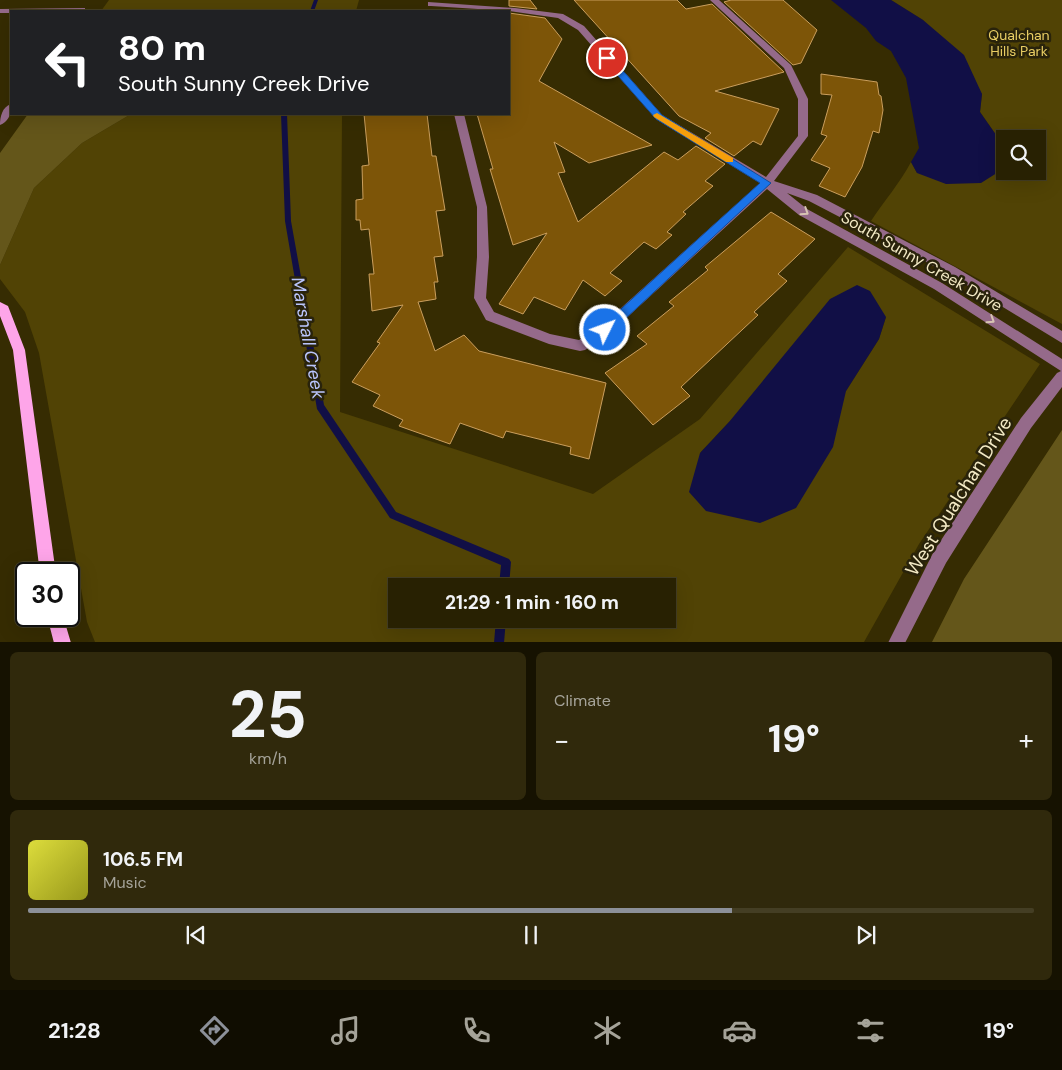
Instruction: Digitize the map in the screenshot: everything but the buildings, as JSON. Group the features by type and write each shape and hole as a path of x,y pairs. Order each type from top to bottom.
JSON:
{"main road":[{"path":"0,306 4,310 19,350 46,562"},
{"path":"58,627 63,642"}],"street":[{"path":"459,115 482,207 483,257 480,298 490,316 556,341 580,346 605,330 767,183 803,136 803,99 788,67 714,0"},
{"name":"South Sunny Creek Drive","path":"432,5 515,10 560,16 581,28 659,117 767,183 803,212 938,286 1062,366"},
{"path":"42,10 83,9"},
{"path":"0,122 10,108"},
{"name":"South Sunny Creek Drive","path":"767,183 822,202 951,270 1062,338"},
{"name":"West Qualchan Drive","path":"896,642 940,556 1026,423 1062,377"}],"green space":[{"path":"109,0 359,0 356,10 102,10"},
{"name":"Qualchan Hills Park","path":"891,0 1062,0 1062,324 871,221 911,162 917,173 996,144 996,180 1046,180 1046,130 996,130 996,135 980,112 982,94 923,20"},
{"path":"129,115 342,115 340,412 593,494 700,419 848,247 1040,364 919,544 864,642 95,642 87,622 80,583 80,562 76,562 39,353 25,312 0,279 0,265 34,188 82,143","holes":["886,317 879,339 846,391 700,453 729,422"]}],"shaded area":[{"path":"831,0 891,0 923,20 964,55 982,94 980,112 996,135 996,174 981,183 946,184 917,173 911,162 919,148 906,78 891,51 876,41 866,28"},
{"path":"27,115 129,115 82,143 34,188 0,265 0,153"},
{"path":"857,285 870,291 886,317 879,339 846,391 833,447 796,508 760,523 706,511 689,492 700,453 729,422 830,299"},
{"path":"1062,430 1062,642 932,642 964,579"}],"waterway":[{"name":"Marshall Creek","path":"312,10 316,0"},
{"name":"Marshall Creek","path":"284,115 288,221 320,406 393,515 506,562 505,578"},
{"name":"Marshall Creek","path":"499,642 500,628"}],"slow traffic":[{"path":"657,115 729,160"}],"route":[{"path":"605,330 767,183 659,117 607,58"}]}
